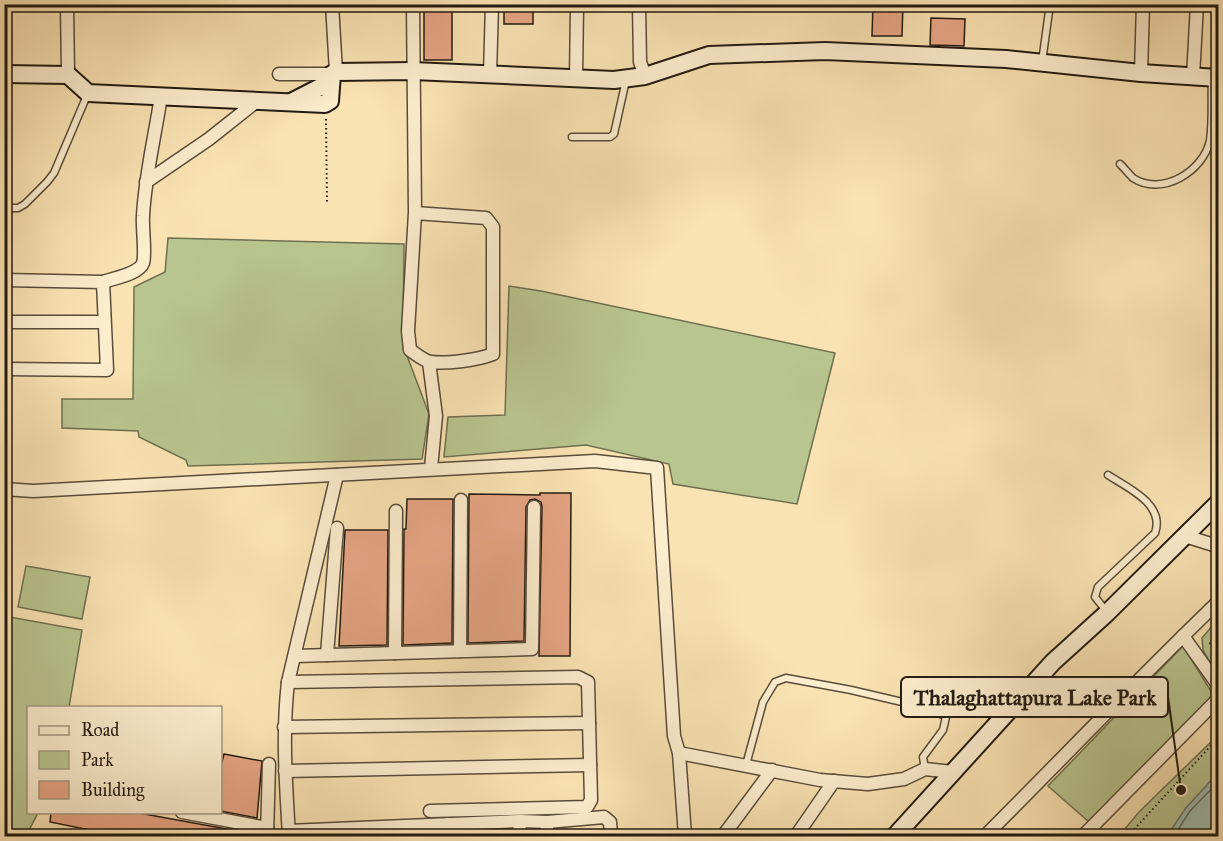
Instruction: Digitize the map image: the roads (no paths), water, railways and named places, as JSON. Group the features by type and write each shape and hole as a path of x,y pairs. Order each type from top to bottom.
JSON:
{"street":[{"path":"67,4 68,75"},
{"path":"4,74 68,75 88,93 325,104 330,101 333,76 332,4"},
{"path":"413,4 415,213 408,331 411,350 429,362 464,360 493,354 495,348 493,227 486,218 415,213"},
{"path":"490,75 492,4"},
{"path":"576,79 577,4"},
{"path":"639,4 640,62 645,76"},
{"path":"1141,73 1143,4"},
{"path":"1192,77 1197,4"},
{"path":"279,74 333,76 413,71 614,80 645,76 709,56 825,51 1006,59 1215,78"},
{"path":"291,102 333,76"},
{"path":"4,280 103,282 135,272 143,262 146,182 161,96"},
{"path":"146,182 209,139 257,100"},
{"path":"4,369 107,370 103,282"},
{"path":"4,322 104,322"},
{"path":"429,362 436,416 431,468"},
{"path":"4,489 33,491 595,461 657,468 674,736 679,753 685,837"},
{"path":"337,475 288,682 284,727 289,834 448,830 520,821 547,822 604,817 610,822 611,837"},
{"path":"460,651 461,500"},
{"path":"895,837 1053,662 1107,613 1218,503"},
{"path":"295,656 532,649 534,507"},
{"path":"395,653 396,511"},
{"path":"327,655 338,528"},
{"path":"1185,536 1218,546"},
{"path":"4,548 4,556"},
{"path":"986,837 1135,683 1218,603"},
{"path":"1183,636 1218,685"},
{"path":"288,682 578,677 588,682 591,800 587,807 430,811"},
{"path":"1083,837 1218,699"},
{"path":"284,727 589,723"},
{"path":"679,753 820,780 868,784 904,778 925,769 953,772"},
{"path":"206,815 267,832 269,764"},
{"path":"285,771 590,765"},
{"path":"723,837 772,770"},
{"path":"796,837 834,781"},
{"path":"519,837 520,821"},
{"path":"547,822 547,837"}],"lane":[{"path":"1042,63 1050,4"},
{"path":"1120,164 1134,178 1150,184 1167,183 1184,176 1196,167 1205,154 1209,140 1215,78"},
{"path":"572,137 610,137 614,134 627,79"},
{"path":"4,208 21,207 48,182 88,93"},
{"path":"1107,613 1096,601 1095,592 1155,533 1157,527 1157,517 1151,506 1108,475"},
{"path":"746,765 763,702 775,682 786,678 921,706 946,717 943,730 923,757 925,769"}],"water":[{"path":"1218,773 1218,836 1167,836 1186,808"}],"place":[{"name":"Thalaghattapura Lake Park","path":"1181,790"}]}
